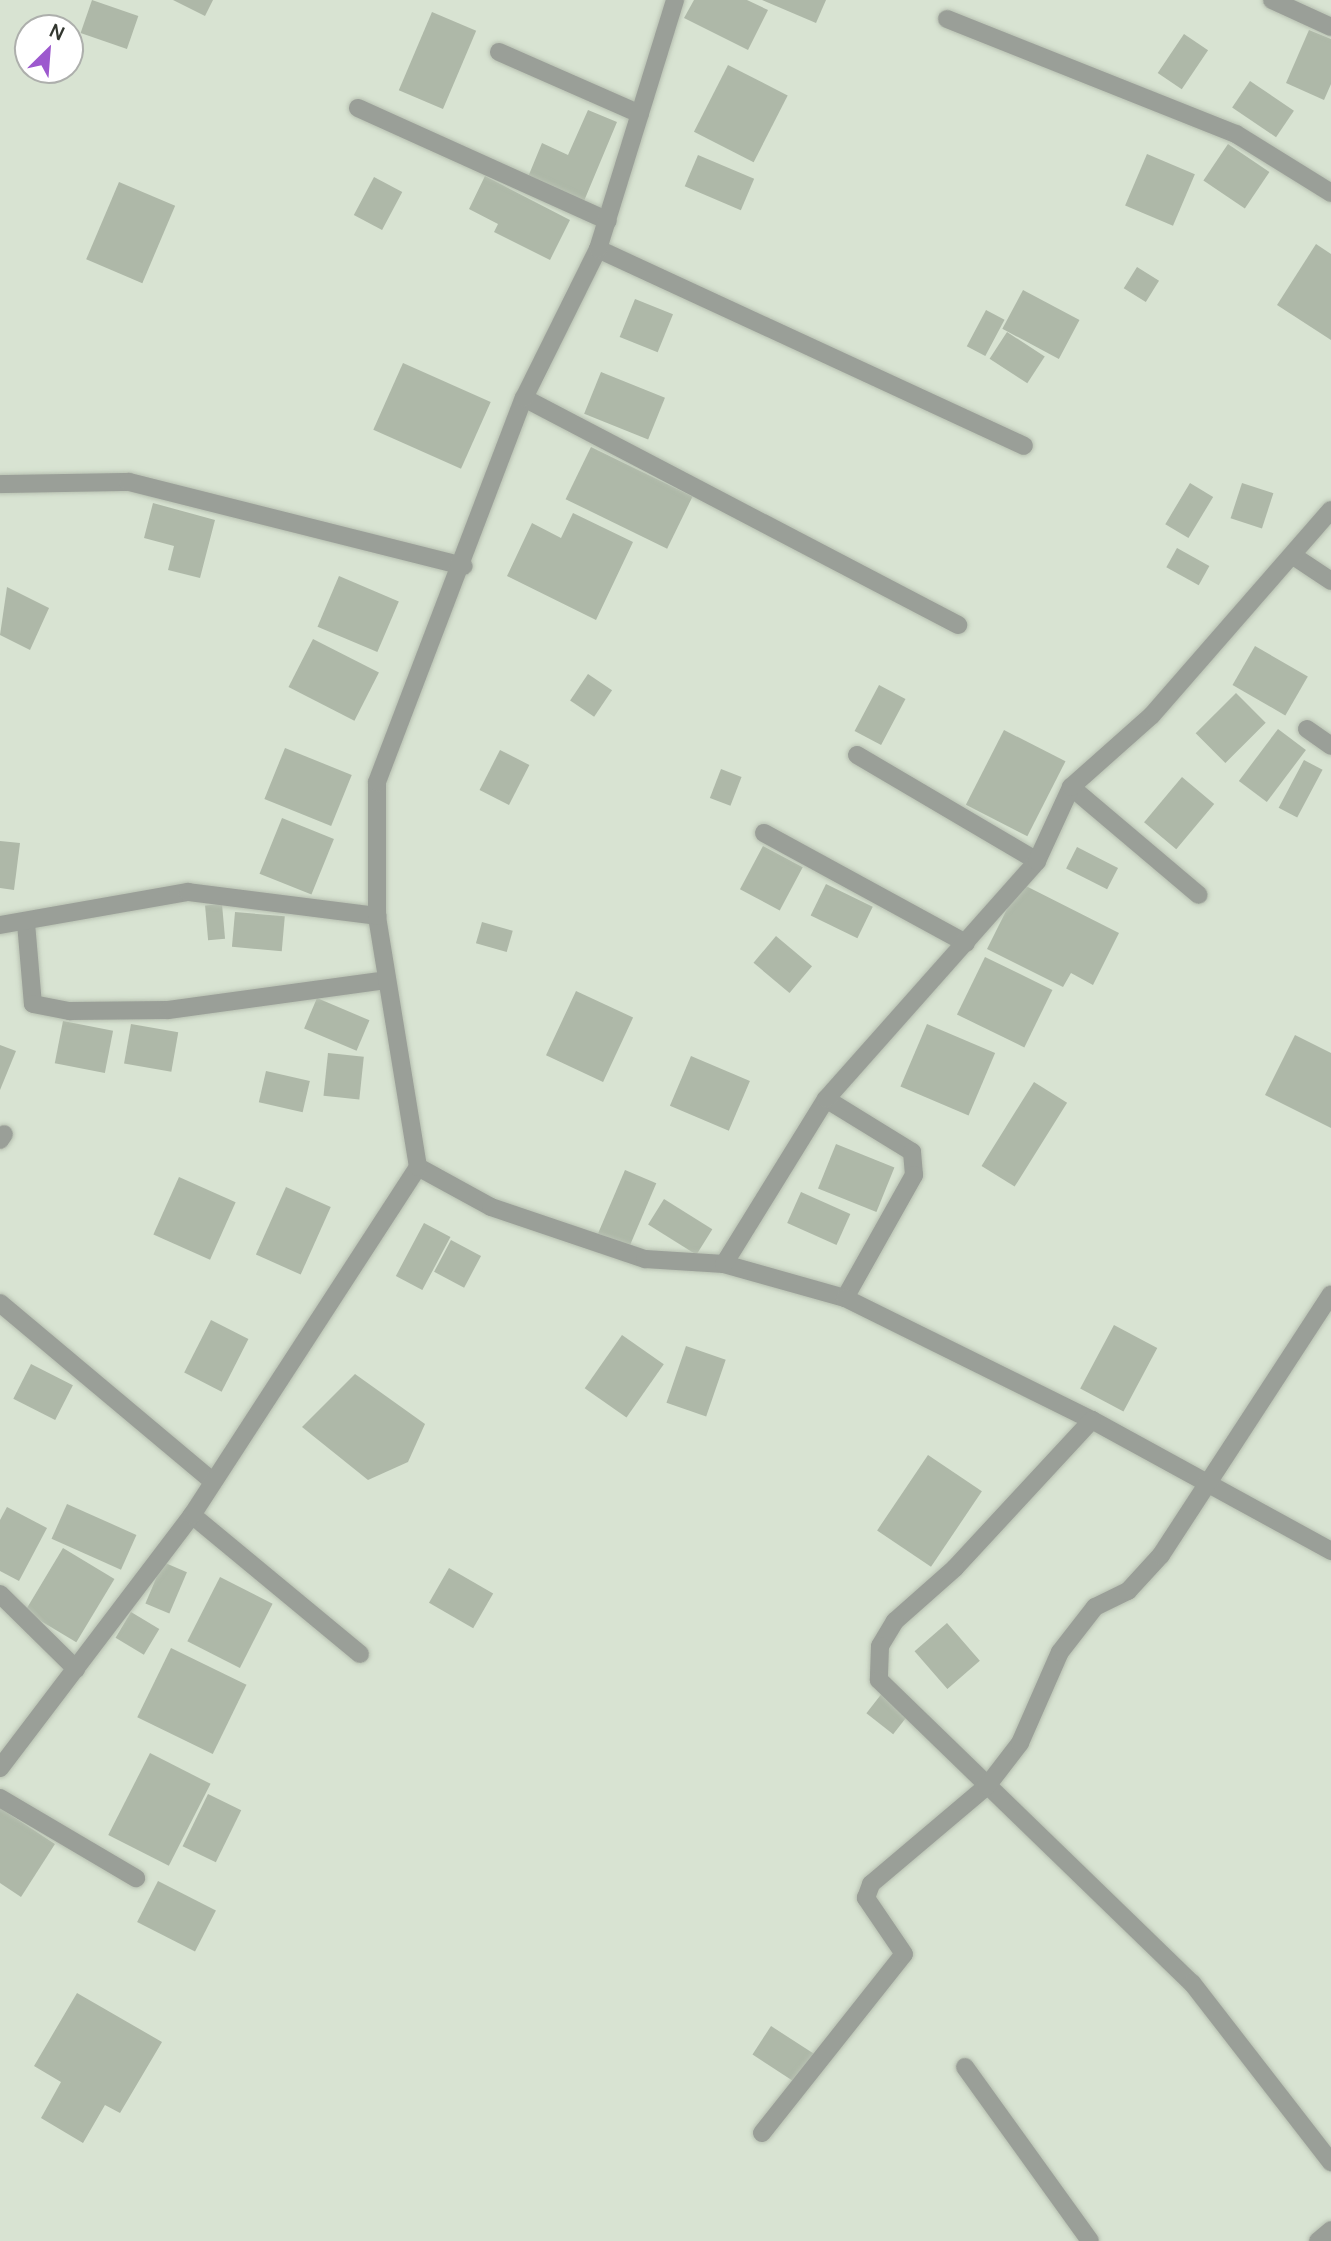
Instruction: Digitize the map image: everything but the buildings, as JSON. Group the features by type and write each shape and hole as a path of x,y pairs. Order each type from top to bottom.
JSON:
{"street":[{"path":"0,1768 192,1515 418,1167 377,916 377,782 464,566 524,398 598,249 674,0"},
{"path":"1272,0 1331,27"},
{"path":"947,19 1236,134 1331,193"},
{"path":"499,52 640,114"},
{"path":"358,108 608,221"},
{"path":"598,249 1024,446"},
{"path":"524,398 958,625"},
{"path":"0,484 129,482 464,566"},
{"path":"724,1264 826,1099 1037,861 1071,787 1152,715 1295,556 1331,510"},
{"path":"1295,556 1331,581"},
{"path":"1307,729 1331,746"},
{"path":"857,755 1037,861"},
{"path":"1071,787 1199,895"},
{"path":"764,833 966,943"},
{"path":"0,925 26,923 188,892 377,916"},
{"path":"26,923 33,1004 70,1011 168,1010 386,980"},
{"path":"826,1099 912,1152 914,1175 845,1298"},
{"path":"418,1167 491,1207 645,1259 724,1264 845,1298 1092,1420 1331,1551"},
{"path":"762,2133 904,1954 866,1898 871,1884 987,1786 1020,1743 1060,1651 1095,1607 1128,1591 1161,1555 1204,1480 1331,1294"},
{"path":"0,1303 213,1482"},
{"path":"1092,1420 955,1568 895,1621 880,1646 879,1680 1192,1983 1331,2162"},
{"path":"192,1515 360,1654"},
{"path":"0,1594 76,1669"},
{"path":"0,1798 136,1878"},
{"path":"965,2067 1090,2241"},
{"path":"1318,2241 1331,2230"}]}
